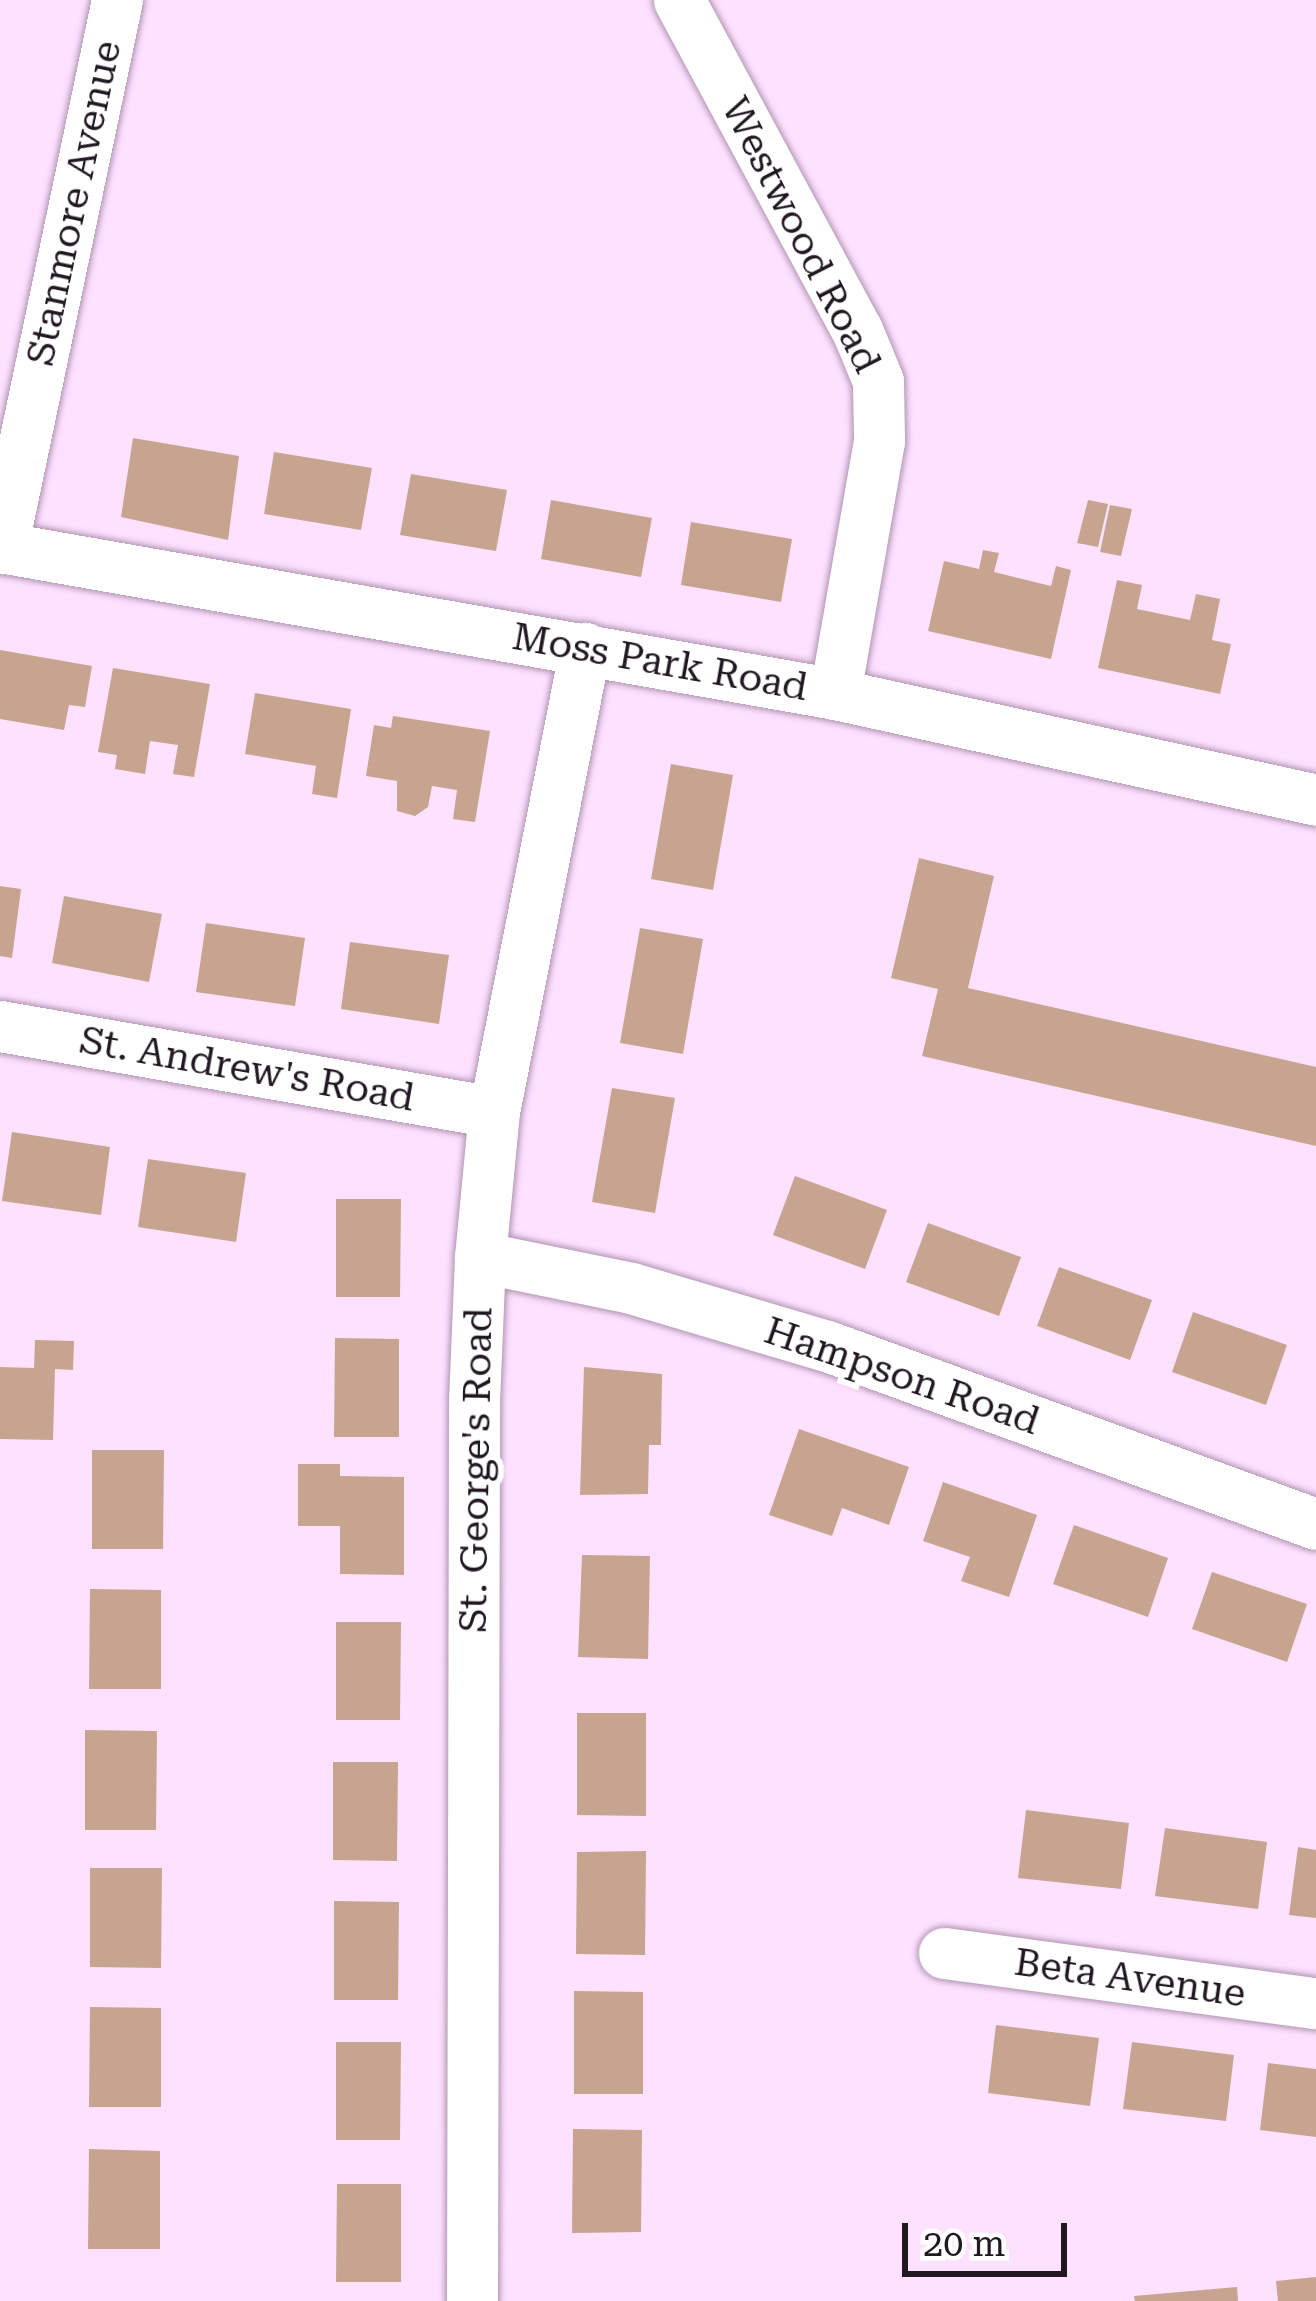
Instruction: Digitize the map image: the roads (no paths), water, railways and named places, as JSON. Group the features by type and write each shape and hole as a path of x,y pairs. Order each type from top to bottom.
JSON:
{"street":[{"name":"Stanmore Avenue","path":"1,548 117,0"},
{"name":"Westwood Road","path":"679,0 857,329 878,381 879,441 835,694"},
{"name":"Moss Park Road","path":"1,548 835,694 1316,800"},
{"name":"St. George's Road","path":"472,2301 474,1401 480,1257 494,1112 585,648"},
{"name":"St. Andrew's Road","path":"0,1026 494,1112"},
{"name":"Hampson Road","path":"480,1257 631,1288 827,1346 1316,1524"},
{"name":"Beta Avenue","path":"944,1953 1316,2003"}]}
